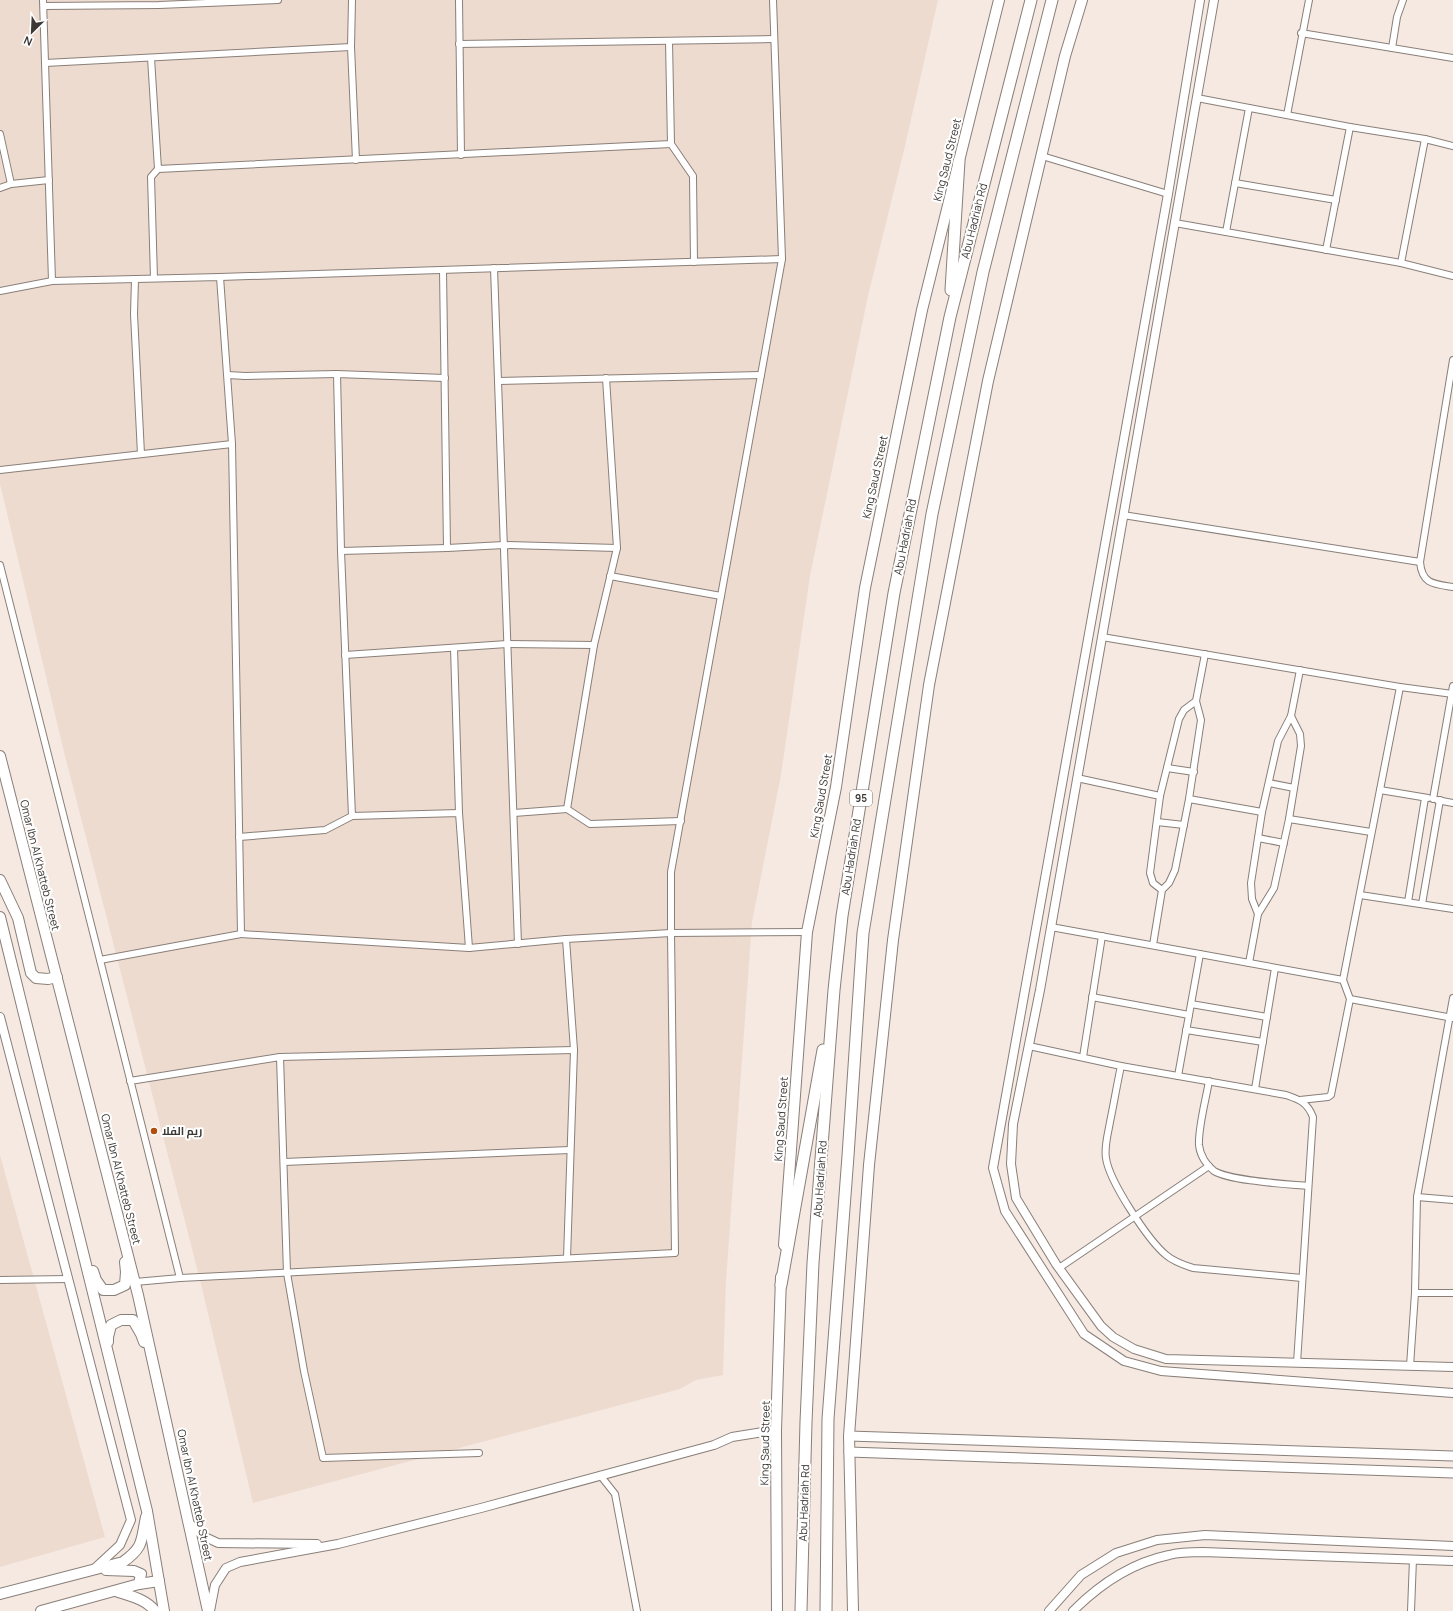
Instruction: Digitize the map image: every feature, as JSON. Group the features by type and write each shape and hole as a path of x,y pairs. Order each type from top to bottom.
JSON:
{"highway":[{"name":"Abu Hadriah Rd","path":"801,1611 806,1430 814,1263 834,990 842,916 894,593 950,317 1031,0"},
{"name":"Abu Hadriah Rd","path":"826,1611 828,1419 863,934 932,514 983,272 1052,0"},
{"path":"950,317 959,161"},
{"path":"781,1285 834,990"}],"main road":[{"name":"King Saud Street","path":"777,1611 776,1430 781,1285 807,932 836,787 865,588 922,310 999,0"},
{"path":"852,1611 849,1436 869,1165 893,940 929,685 988,381 1065,56 1082,0"},
{"name":"Omar Ibn Al Khatteb Street","path":"0,756 135,1282 209,1611"},
{"path":"0,880 18,918 31,973 36,978 48,979 57,977"},
{"path":"0,917 147,1511 164,1611"},
{"path":"77,1228 96,1280 103,1290 114,1290 125,1285 126,1272 116,1210"},
{"path":"120,1400 108,1337 110,1325 121,1320 132,1320 141,1334 158,1384"},
{"path":"849,1436 1453,1456"},
{"path":"849,1452 1453,1473"},
{"path":"0,1594 123,1562 133,1555 140,1546 147,1511"},
{"path":"93,1570 134,1571 142,1574 140,1584"},
{"path":"41,1611 140,1584 159,1581"},
{"path":"116,1591 139,1599 151,1606 155,1611"}],"street":[{"path":"52,281 43,3 278,0"},
{"path":"352,0 351,47 356,160"},
{"path":"459,0 461,154"},
{"path":"135,1282 180,1278 675,1253 671,933 672,872 782,259 773,0"},
{"path":"1200,0 1168,194 993,1168 1005,1211 1084,1334 1124,1361 1161,1371 1453,1393"},
{"path":"1214,0 1051,927 1013,1124 1011,1164 1016,1198 1059,1268 1101,1326 1113,1337 1134,1349 1166,1359 1453,1367"},
{"path":"1287,115 1309,0"},
{"path":"1392,48 1397,17 1403,0"},
{"path":"1302,33 1453,58"},
{"path":"459,44 774,39"},
{"path":"669,41 671,144 693,176 694,262"},
{"path":"45,63 351,47"},
{"path":"151,58 158,169 151,177 154,278"},
{"path":"1197,98 1350,127 1425,139 1453,146"},
{"path":"1226,232 1249,108"},
{"path":"1326,250 1350,127"},
{"path":"0,134 11,184"},
{"path":"1401,263 1425,139"},
{"path":"158,169 671,144"},
{"path":"1042,156 1168,194"},
{"path":"0,188 11,184 49,180"},
{"path":"1235,183 1336,200"},
{"path":"1175,223 1401,263 1453,276"},
{"path":"0,291 52,281 782,259"},
{"path":"494,268 518,944"},
{"path":"443,270 447,548"},
{"path":"220,277 232,444 241,934"},
{"path":"136,279 134,314 141,454"},
{"path":"1453,360 1420,562 1421,573 1426,580 1453,587"},
{"path":"228,375 337,374 445,378"},
{"path":"337,374 341,551 352,816"},
{"path":"498,381 761,375"},
{"path":"567,809 594,645 617,548 606,378"},
{"path":"0,470 232,444"},
{"path":"1123,515 1420,562"},
{"path":"341,551 504,545 617,548"},
{"path":"0,565 180,1278"},
{"path":"610,576 721,596"},
{"path":"1102,637 1400,687 1452,694"},
{"path":"345,655 507,644 594,645"},
{"path":"454,648 459,812 470,948"},
{"path":"1153,945 1162,890 1169,884 1172,878 1194,772 1201,720 1196,701 1205,654"},
{"path":"1258,914 1252,899 1251,883 1262,812 1278,741 1291,716 1300,670"},
{"path":"1422,904 1453,686"},
{"path":"1300,1100 1328,1097 1331,1095 1350,999 1343,980 1400,687"},
{"path":"1162,890 1153,883 1150,873 1160,796 1179,719 1184,710 1196,701"},
{"path":"1249,963 1258,914 1274,888 1290,819 1301,746 1300,734 1291,716"},
{"path":"1166,768 1194,772"},
{"path":"1077,778 1160,796"},
{"path":"1269,783 1294,788"},
{"path":"1380,790 1453,803"},
{"path":"1408,902 1425,798"},
{"path":"1189,799 1262,812"},
{"path":"514,813 567,809 590,824 681,821"},
{"path":"239,837 325,830 352,816 459,812"},
{"path":"1290,819 1371,832"},
{"path":"1157,822 1184,825"},
{"path":"1258,838 1284,843"},
{"path":"1360,895 1453,909"},
{"path":"1051,927 1343,980"},
{"path":"100,960 241,934 470,948 566,939 671,933 807,932"},
{"path":"1083,1058 1102,936"},
{"path":"566,939 574,1050 567,1258"},
{"path":"1178,1076 1200,954"},
{"path":"1255,1089 1275,968"},
{"path":"1092,997 1189,1015"},
{"path":"1410,1366 1415,1293 1417,1197 1451,1018 1453,998"},
{"path":"1350,999 1451,1018"},
{"path":"1191,1004 1267,1017"},
{"path":"0,1017 131,1520 120,1545 93,1570"},
{"path":"1186,1030 1263,1042"},
{"path":"1029,1046 1121,1066 1286,1095 1300,1100 1309,1108 1313,1117 1297,1363"},
{"path":"130,1081 280,1057 574,1050"},
{"path":"280,1057 287,1273 304,1371 323,1458 479,1453"},
{"path":"1121,1066 1106,1140 1106,1158 1110,1173 1135,1218 1152,1240 1166,1255 1179,1264 1193,1268 1302,1278"},
{"path":"1209,1081 1200,1130 1199,1145 1204,1161 1214,1171 1229,1177 1308,1186"},
{"path":"284,1162 570,1150"},
{"path":"1059,1268 1135,1218 1209,1166"},
{"path":"1417,1197 1453,1200"},
{"path":"0,1280 68,1280"},
{"path":"1415,1293 1453,1293"},
{"path":"209,1611 215,1585 226,1568 240,1562 338,1544 600,1476 714,1445 732,1437 776,1430"},
{"path":"600,1476 615,1494 637,1611"},
{"path":"188,1522 203,1536 218,1543 338,1544"},
{"path":"1049,1611 1082,1575 1116,1553 1157,1540 1205,1534 1453,1546"},
{"path":"1073,1611 1101,1585 1127,1569 1170,1554 1203,1552 1453,1561"},
{"path":"1411,1611 1413,1559"}],"shaded area":[{"path":"0,0 938,0 905,146 868,296 810,576 781,775 752,922 726,1281 723,1375 696,1380 680,1389 253,1503 200,1280 64,752 0,484"},
{"path":"0,1155 105,1537 0,1567"}],"place":[{"name":"ريم الفلا","path":"154,1131"}]}
